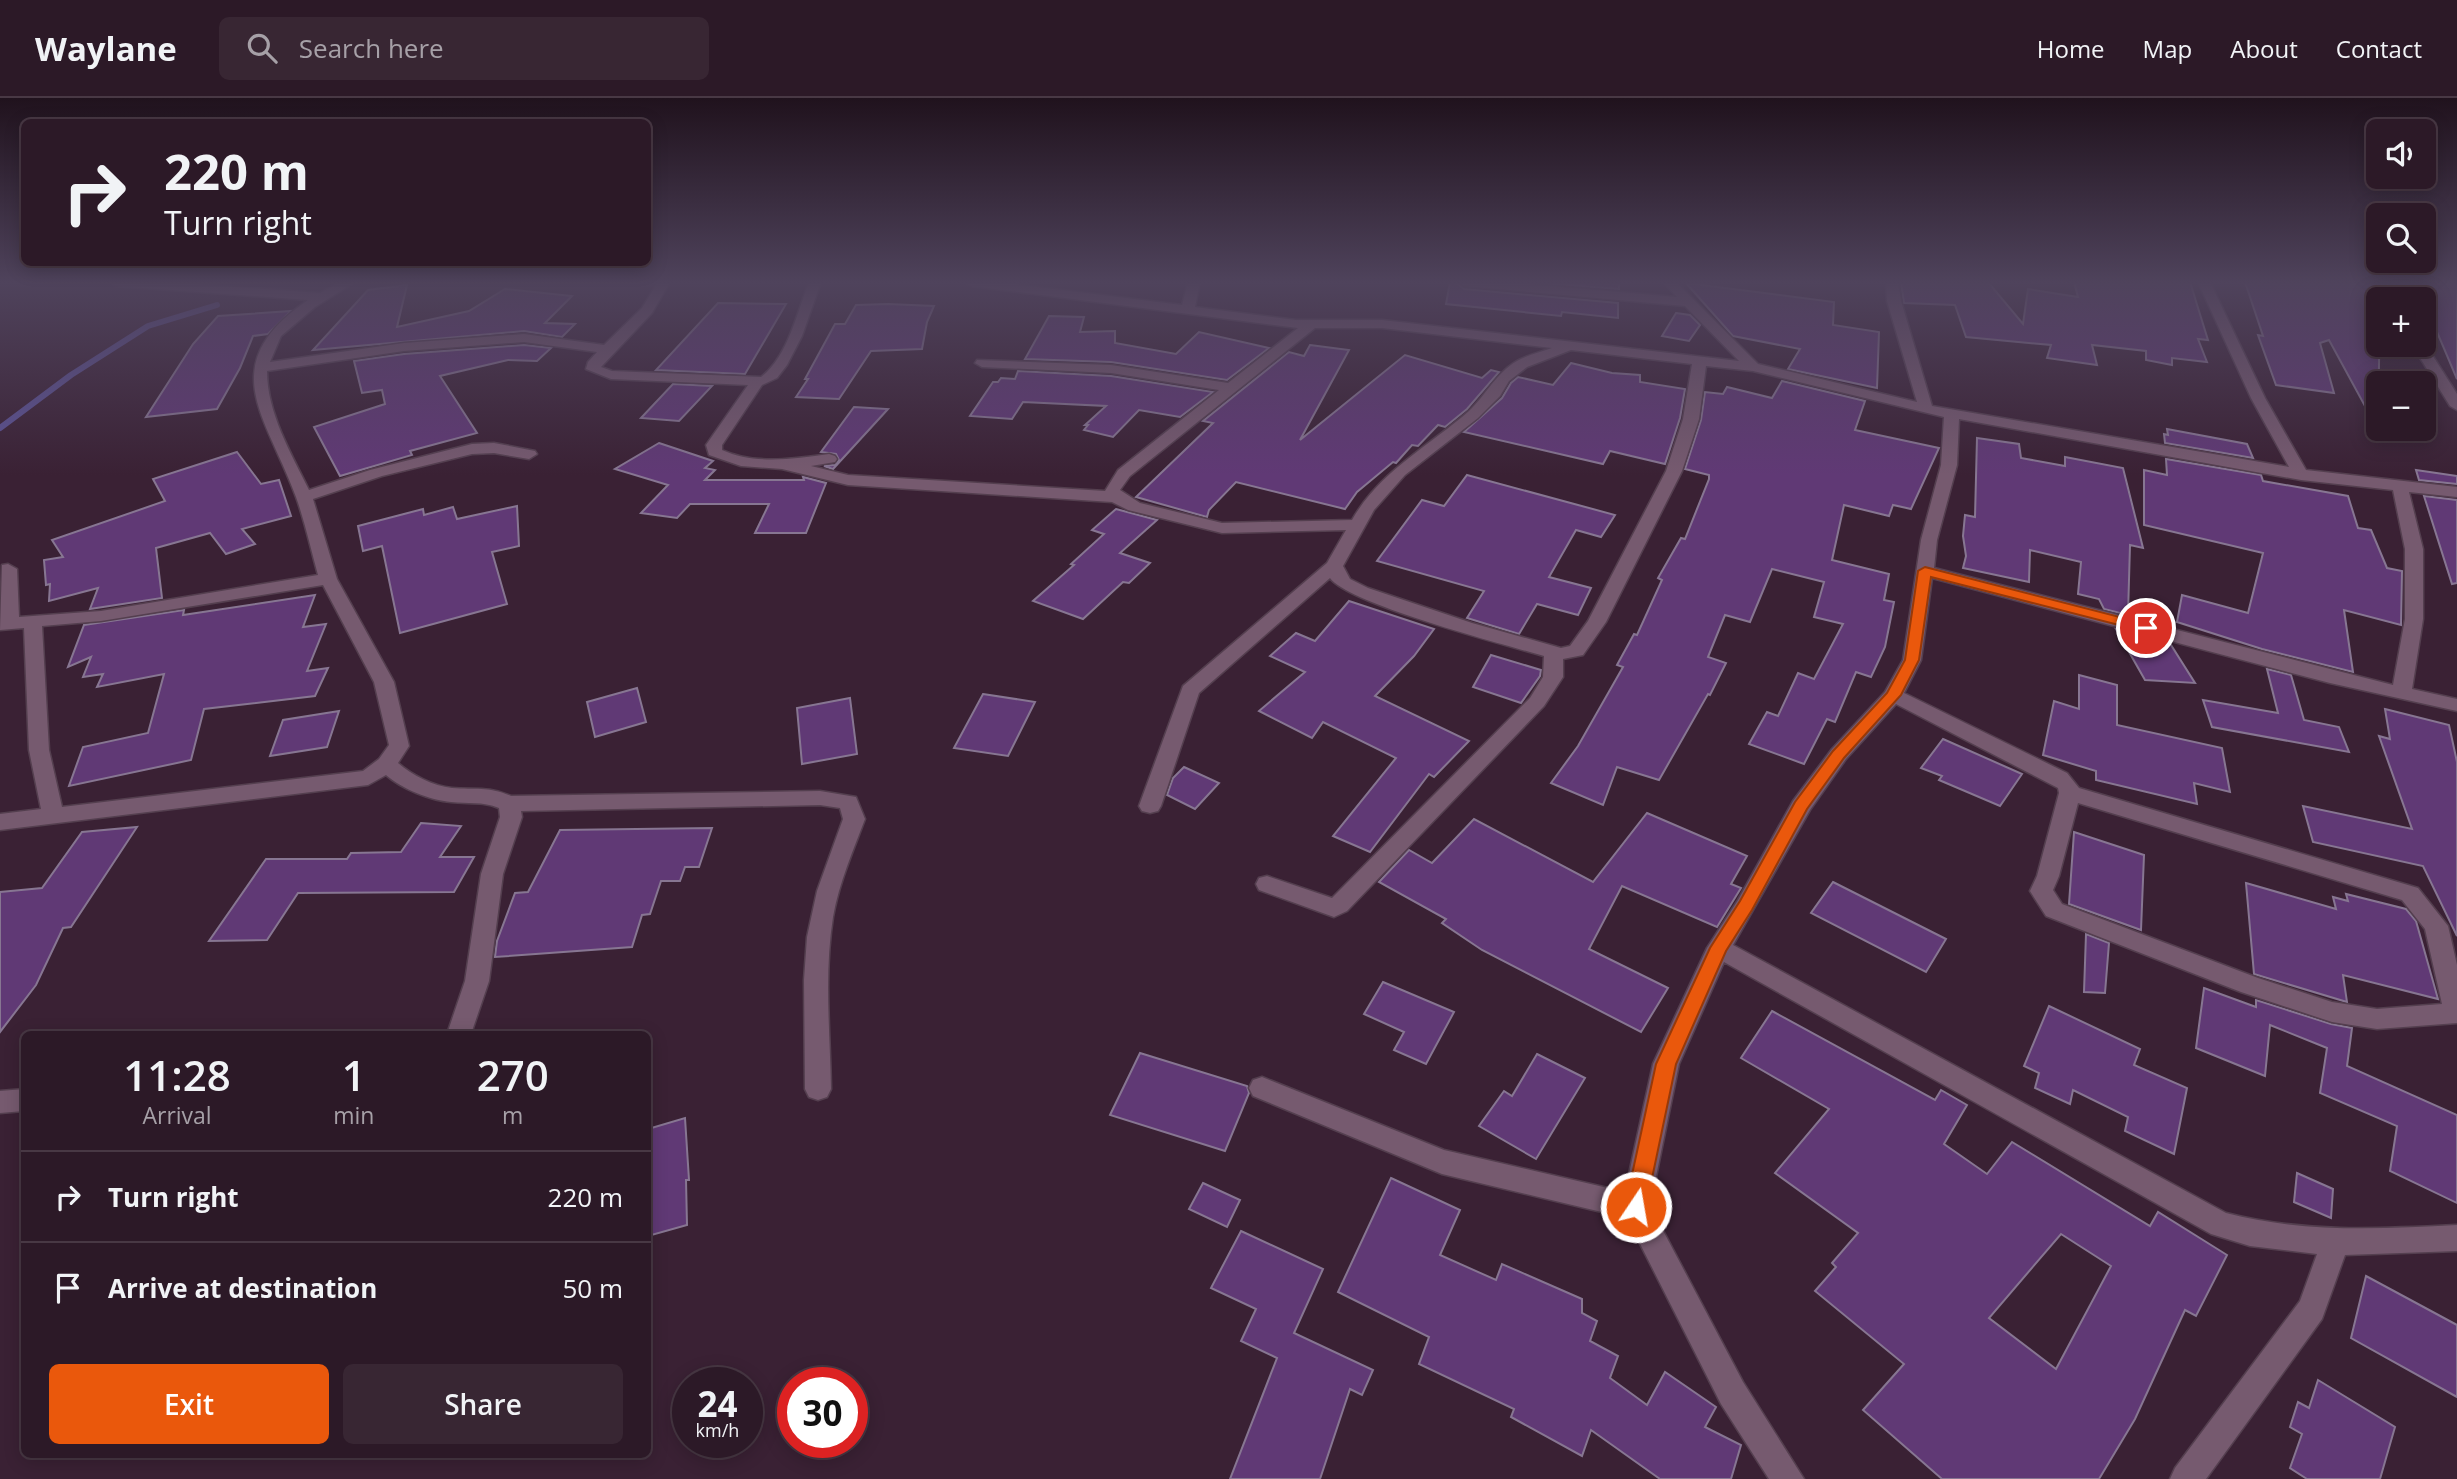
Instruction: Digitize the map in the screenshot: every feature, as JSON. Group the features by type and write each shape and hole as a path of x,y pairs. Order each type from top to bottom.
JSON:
{"street":[{"path":"0,822 368,778 386,764 399,746 384,682 328,579 304,498 273,431 260,387 260,368 270,346"},
{"path":"260,368 412,346"},
{"path":"587,346 610,350"},
{"path":"613,346 595,362 593,369 611,375 757,382 769,380 789,346"},
{"path":"1116,498 1112,490 1115,482 1124,473 1285,346"},
{"path":"1150,806 1190,690 1334,566 1367,508 1399,472 1473,415 1495,394 1503,379 1522,364 1569,346"},
{"path":"1574,346 1753,367 1952,414 2301,475 2457,492"},
{"path":"1732,346 1753,367"},
{"path":"1907,346 1926,409"},
{"path":"2234,346 2258,398 2301,475"},
{"path":"2426,357 2457,406"},
{"path":"1334,566 1336,575 1345,584 1362,592 1466,628 1560,654 1576,651 1597,622 1674,471 1691,419 1699,362"},
{"path":"982,363 1111,369 1232,388"},
{"path":"757,382 714,446 714,452 762,463 788,465 848,480 1116,498 1134,507 1222,528 1358,525"},
{"path":"1788,1479 1732,1393 1636,1207 1666,1064 1719,948 1746,906 1801,806 1839,754 1893,695 1912,660 1929,540 1949,465 1952,414"},
{"path":"304,498 376,473 472,449 494,448 529,454"},
{"path":"788,465 829,459"},
{"path":"2400,486 2414,550 2414,619 2401,694"},
{"path":"8,569 5,623 101,616 328,579"},
{"path":"1925,571 2237,654 2457,705"},
{"path":"33,622 40,750 53,815"},
{"path":"1267,884 1320,904 1334,908 1339,905 1537,702 1553,677 1554,652"},
{"path":"1893,695 2060,778 2068,785 2070,793 2048,876 2041,891 2054,910 2250,985 2332,1012 2377,1019 2456,1013 2436,926 2410,894 2070,793"},
{"path":"386,764 415,785 450,795 489,795 509,804 820,798 848,802 854,818 830,881 817,955 818,1089"},
{"path":"460,1031 477,981 492,874 511,817 509,804"},
{"path":"1719,948 2221,1225 2259,1237 2335,1244 2457,1238"},
{"path":"1262,1088 1442,1162 1636,1207"},
{"path":"0,1102 21,1100"},
{"path":"2186,1479 2312,1309 2335,1244"}],"building":[{"path":"191,346 249,346 217,409 146,417"},
{"path":"316,346 352,346 313,350"},
{"path":"505,346 551,348 537,361 508,360 440,376 477,433 410,451 412,455 340,476 314,427 385,404 382,390 362,393 354,361 404,354"},
{"path":"678,346 761,346 745,374 656,370"},
{"path":"823,346 922,346 922,349 871,351 839,399 796,397 808,379 805,379"},
{"path":"1032,346 1134,346 1176,354 1184,346 1269,348 1227,380 1111,362 1025,359"},
{"path":"1309,346 1349,350 1300,440 1405,355 1482,378 1491,370 1499,372 1467,409 1445,427 1438,425 1418,446 1412,445 1396,463 1393,462 1357,492 1345,509 1236,482 1209,510 1207,517 1136,497 1213,423 1203,421 1289,352 1304,356"},
{"path":"1787,346 1878,346 1877,388 1788,369 1800,349"},
{"path":"2051,346 2092,346 2097,365 2047,358"},
{"path":"2105,346 2201,346 2207,362 2172,358 2172,365 2146,360 2146,351"},
{"path":"2262,346 2321,346 2334,393 2276,385"},
{"path":"2333,346 2366,346 2366,357 2379,357 2379,371 2366,371 2366,408"},
{"path":"2443,346 2457,346 2457,379"},
{"path":"1571,363 1612,373 1640,375 1640,382 1685,389 1680,418 1665,464 1610,451 1603,464 1464,432 1502,398 1518,377 1553,385"},
{"path":"1018,371 1111,376 1213,392 1180,417 1139,410 1113,437 1084,430 1088,425 1085,425 1106,406 1023,402 1012,419 970,416 993,382 998,382 1001,378 1015,379"},
{"path":"1782,381 1865,401 1855,430 1939,448 1911,509 1893,505 1889,516 1844,505 1832,560 1889,574 1884,600 1894,602 1885,647 1871,677 1856,672 1835,722 1827,719 1804,764 1749,744 1767,712 1778,716 1798,673 1814,679 1843,624 1814,617 1824,582 1772,569 1750,622 1725,615 1708,657 1726,663 1659,780 1617,767 1603,805 1551,783 1578,746 1623,667 1617,665 1634,634 1637,635 1662,580 1658,578 1681,538 1685,539 1709,479 1709,475 1685,469 1701,420 1705,392 1723,394 1727,387 1772,398"},
{"path":"673,384 712,386 679,421 641,418"},
{"path":"854,407 888,409 833,469 824,466 835,465 839,460 836,454 821,452"},
{"path":"2167,429 2247,444 2253,458 2165,443 2164,434 2168,435"},
{"path":"1977,438 2019,444 2021,458 2065,466 2065,457 2123,468 2143,548 2130,545 2128,615 2104,609 2099,599 2078,594 2081,562 2030,550 2029,582 1963,568 1966,556 1963,536 1965,515 1975,517"},
{"path":"659,443 713,461 705,468 715,470 705,480 804,480 803,477 826,483 806,533 755,533 769,504 690,504 677,518 641,513 668,485 615,469"},
{"path":"237,452 261,484 279,480 291,516 242,529 255,544 226,554 210,533 156,548 162,598 90,609 98,588 49,601 50,584 46,585 44,560 63,557 52,540 165,501 153,479"},
{"path":"2166,459 2261,475 2263,481 2348,496 2358,528 2371,530 2387,568 2402,571 2401,625 2344,610 2353,672 2262,649 2177,622 2182,595 2248,613 2263,553 2144,525 2144,470 2167,475"},
{"path":"2416,470 2457,476 2457,484 2419,480"},
{"path":"1467,475 1615,515 1601,537 1576,530 1549,577 1591,588 1578,615 1537,604 1519,634 1467,618 1484,591 1377,561 1422,500 1444,506"},
{"path":"2424,496 2457,500 2457,583 2452,584"},
{"path":"517,506 519,546 492,552 507,604 400,633 382,546 363,551 358,526 423,509 424,515 453,507 457,519"},
{"path":"1116,509 1157,520 1120,553 1150,563 1129,583 1123,582 1083,619 1033,601 1104,534 1092,530"},
{"path":"315,595 303,627 326,624 307,671 328,668 315,696 204,709 191,760 69,786 83,747 148,733 164,674 97,687 103,674 83,677 91,657 68,667 84,625 184,610 183,615"},
{"path":"1349,601 1434,629 1414,656 1375,696 1469,741 1434,777 1429,774 1370,852 1333,836 1396,758 1323,722 1312,738 1259,711 1305,672 1270,656 1296,633 1315,641"},
{"path":"2116,629 2127,632 2127,641 2171,645 2195,683 2145,680"},
{"path":"1491,655 1541,670 1540,676 1521,703 1473,687"},
{"path":"2267,669 2291,675 2304,720 2339,727 2349,752 2212,727 2203,700 2278,713"},
{"path":"2079,675 2117,685 2117,725 2222,748 2230,792 2194,783 2197,804 2096,780 2096,771 2043,755 2054,701 2079,709"},
{"path":"637,688 646,722 595,737 587,702"},
{"path":"983,694 1035,702 1008,756 954,748"},
{"path":"850,698 857,754 802,764 797,708"},
{"path":"2385,709 2449,725 2457,762 2457,936 2423,866 2313,842 2303,806 2412,829 2379,736 2390,739"},
{"path":"339,711 327,747 270,756 283,720"},
{"path":"1943,739 2022,774 2000,806 1939,780 1942,776 1921,768"},
{"path":"1184,767 1219,783 1195,809 1167,795 1173,778"},
{"path":"1647,813 1747,856 1731,884 1741,888 1717,927 1622,886 1589,949 1668,988 1641,1032 1482,950 1442,923 1446,919 1379,882 1409,850 1432,863 1474,819 1593,882"},
{"path":"421,823 461,826 440,857 474,857 454,892 298,893 267,940 209,941 266,859 347,859 351,853 401,852"},
{"path":"137,827 71,927 63,928 36,985 0,1032 0,892 42,888 82,832"},
{"path":"712,828 699,867 685,867 680,881 661,881 650,914 642,915 632,947 495,957 497,941 515,893 528,892 560,830"},
{"path":"2074,832 2144,855 2141,930 2069,904"},
{"path":"1833,882 1946,939 1926,972 1811,913"},
{"path":"2246,883 2336,909 2333,897 2348,901 2346,894 2406,909 2416,921 2438,999 2343,975 2347,1002 2254,974"},
{"path":"2086,934 2109,943 2105,993 2084,992"},
{"path":"1383,982 1454,1012 1426,1064 1394,1050 1404,1032 1364,1014"},
{"path":"2204,988 2256,1007 2256,1000 2352,1028 2347,1066 2457,1115 2457,1203 2390,1171 2397,1126 2320,1093 2327,1048 2270,1025 2265,1076 2196,1048"},
{"path":"2049,1006 2140,1049 2134,1065 2187,1088 2174,1154 2125,1131 2128,1117 2073,1090 2070,1104 2035,1088 2039,1073 2024,1066"},
{"path":"1772,1011 1935,1100 1941,1090 1967,1105 1944,1144 1987,1174 2012,1142 2150,1226 2158,1212 2227,1255 2196,1316 2185,1310 2135,1419 2099,1479 1942,1479 1863,1410 1904,1364 1815,1291 1836,1267 1832,1263 1858,1233 1775,1173 1829,1109 1741,1058","holes":["2061,1234 2111,1266 2056,1369 1989,1318"]},
{"path":"1140,1053 1247,1086 1249,1093 1225,1151 1110,1115"},
{"path":"1537,1054 1585,1078 1536,1159 1479,1126 1504,1091 1512,1096"},
{"path":"685,1118 689,1180 686,1180 687,1225 651,1235 651,1128"},
{"path":"2297,1173 2333,1189 2331,1218 2294,1202"},
{"path":"1391,1178 1460,1210 1440,1255 1496,1280 1502,1264 1582,1299 1582,1313 1597,1321 1590,1341 1618,1356 1610,1378 1647,1405 1665,1372 1716,1407 1705,1427 1741,1445 1731,1479 1660,1479 1591,1430 1582,1456 1511,1417 1514,1409 1419,1364 1429,1337 1338,1292"},
{"path":"1203,1183 1240,1200 1227,1227 1189,1209"},
{"path":"1241,1231 1323,1269 1294,1333 1373,1370 1362,1395 1350,1389 1320,1479 1230,1479 1277,1358 1241,1341 1256,1309 1211,1288"},
{"path":"2366,1276 2457,1325 2457,1397 2351,1338"},
{"path":"2318,1380 2395,1427 2380,1479 2307,1479 2290,1468 2302,1434 2290,1427 2298,1402 2309,1408"}],"waterway":[{"path":"0,428 71,375 116,346"}],"route":[{"path":"1636,1207 1666,1064 1719,948 1746,906 1801,806 1839,754 1893,695 1912,660 1925,571 2146,628"}]}
